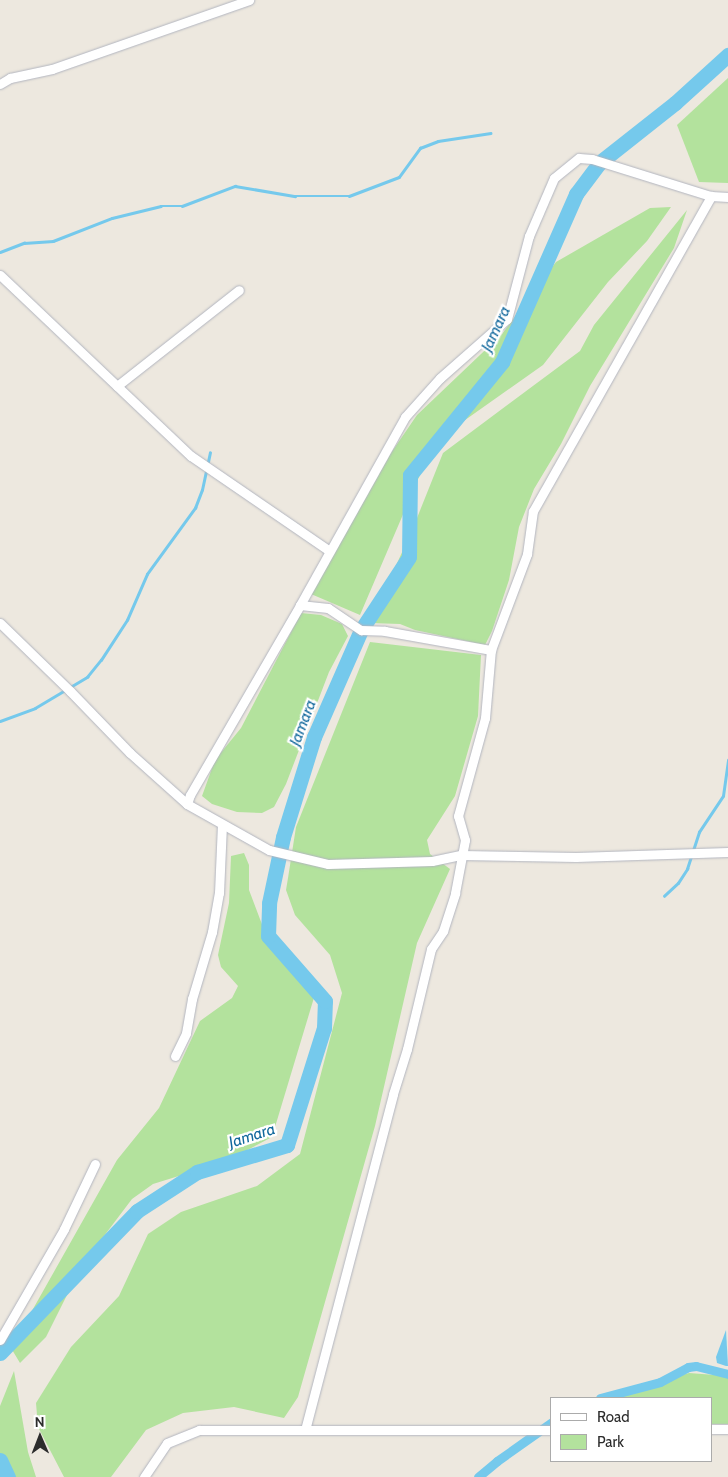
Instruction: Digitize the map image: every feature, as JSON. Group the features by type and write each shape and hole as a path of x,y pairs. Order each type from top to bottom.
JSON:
{"street":[{"path":"0,84 10,78 52,69 249,0"},
{"path":"187,804 190,795 300,605 405,417 440,378 507,319 529,236 554,178 579,158 592,159 711,196 728,197"},
{"path":"306,1430 392,1094 408,1049 430,949 443,931 455,892 464,840 458,816 484,718 491,650 527,554 532,511 711,196"},
{"path":"0,276 191,456 330,550"},
{"path":"117,386 240,290"},
{"path":"300,605 328,608 361,630 385,631 491,650"},
{"path":"0,623 70,691 130,754 187,804 269,850 328,864 432,861 462,855 576,857 728,852"},
{"path":"175,1056 186,1033 192,999 212,932 219,893 222,825"},
{"path":"0,1340 64,1229 95,1164"},
{"path":"713,1429 728,1429"},
{"path":"144,1477 167,1443 199,1430 550,1430"}],"green space":[{"path":"728,78 728,183 699,182 677,125"},
{"path":"671,207 647,241 608,282 543,365 434,442 360,615 311,594 391,453 417,415 502,334 556,262 650,208"},
{"path":"687,210 674,248 590,386 561,444 534,489 519,527 509,580 492,631 485,645 415,630 400,624 370,623 413,528 443,453 580,351 594,325"},
{"path":"301,613 321,615 342,624 348,636 329,672 286,784 274,807 262,813 237,812 212,804 202,796 215,760 241,728"},
{"path":"370,642 481,655 478,716 455,796 427,840 430,854 450,869 417,943 375,1126 298,1397 284,1418 234,1407 183,1413 146,1430 111,1477 64,1477 38,1427 36,1403 71,1347 119,1296 148,1234 181,1212 257,1186 300,1154 342,993 330,955 295,915 286,890 296,827"},
{"path":"244,853 249,865 249,890 263,927 295,972 316,991 272,1137 227,1161 153,1184 132,1199 82,1265 46,1337 20,1363 11,1348 117,1160 159,1108 200,1021 232,998 238,986 221,967 218,955 229,903 231,856"},
{"path":"14,1371 28,1452 36,1477 0,1477 0,1406"},
{"path":"689,1373 728,1376 728,1424 713,1424 713,1397 599,1397 629,1392"}],"water":[{"path":"726,1330 728,1366 717,1363 716,1357"}],"waterway":[{"name":"Jamara","path":"0,1353 137,1211 197,1172 287,1145 324,1028 325,1001 268,936 269,903 283,837 314,737 361,630 409,557 410,475 502,362 576,194 599,163 675,103 728,55"},
{"path":"0,252 24,243 53,241 112,218 161,206 182,206 235,186 295,196 349,196 399,177 420,148 438,141 490,133"},
{"path":"0,721 35,708 87,677 101,660 127,620 147,574 195,508 202,490 210,453"},
{"path":"664,896 678,883 687,869 699,832 723,796 728,760"},
{"path":"604,1397 660,1382 688,1367 696,1366 728,1374"},
{"path":"478,1477 550,1423"},
{"name":"Jamara","path":"0,1460 8,1477"}]}
